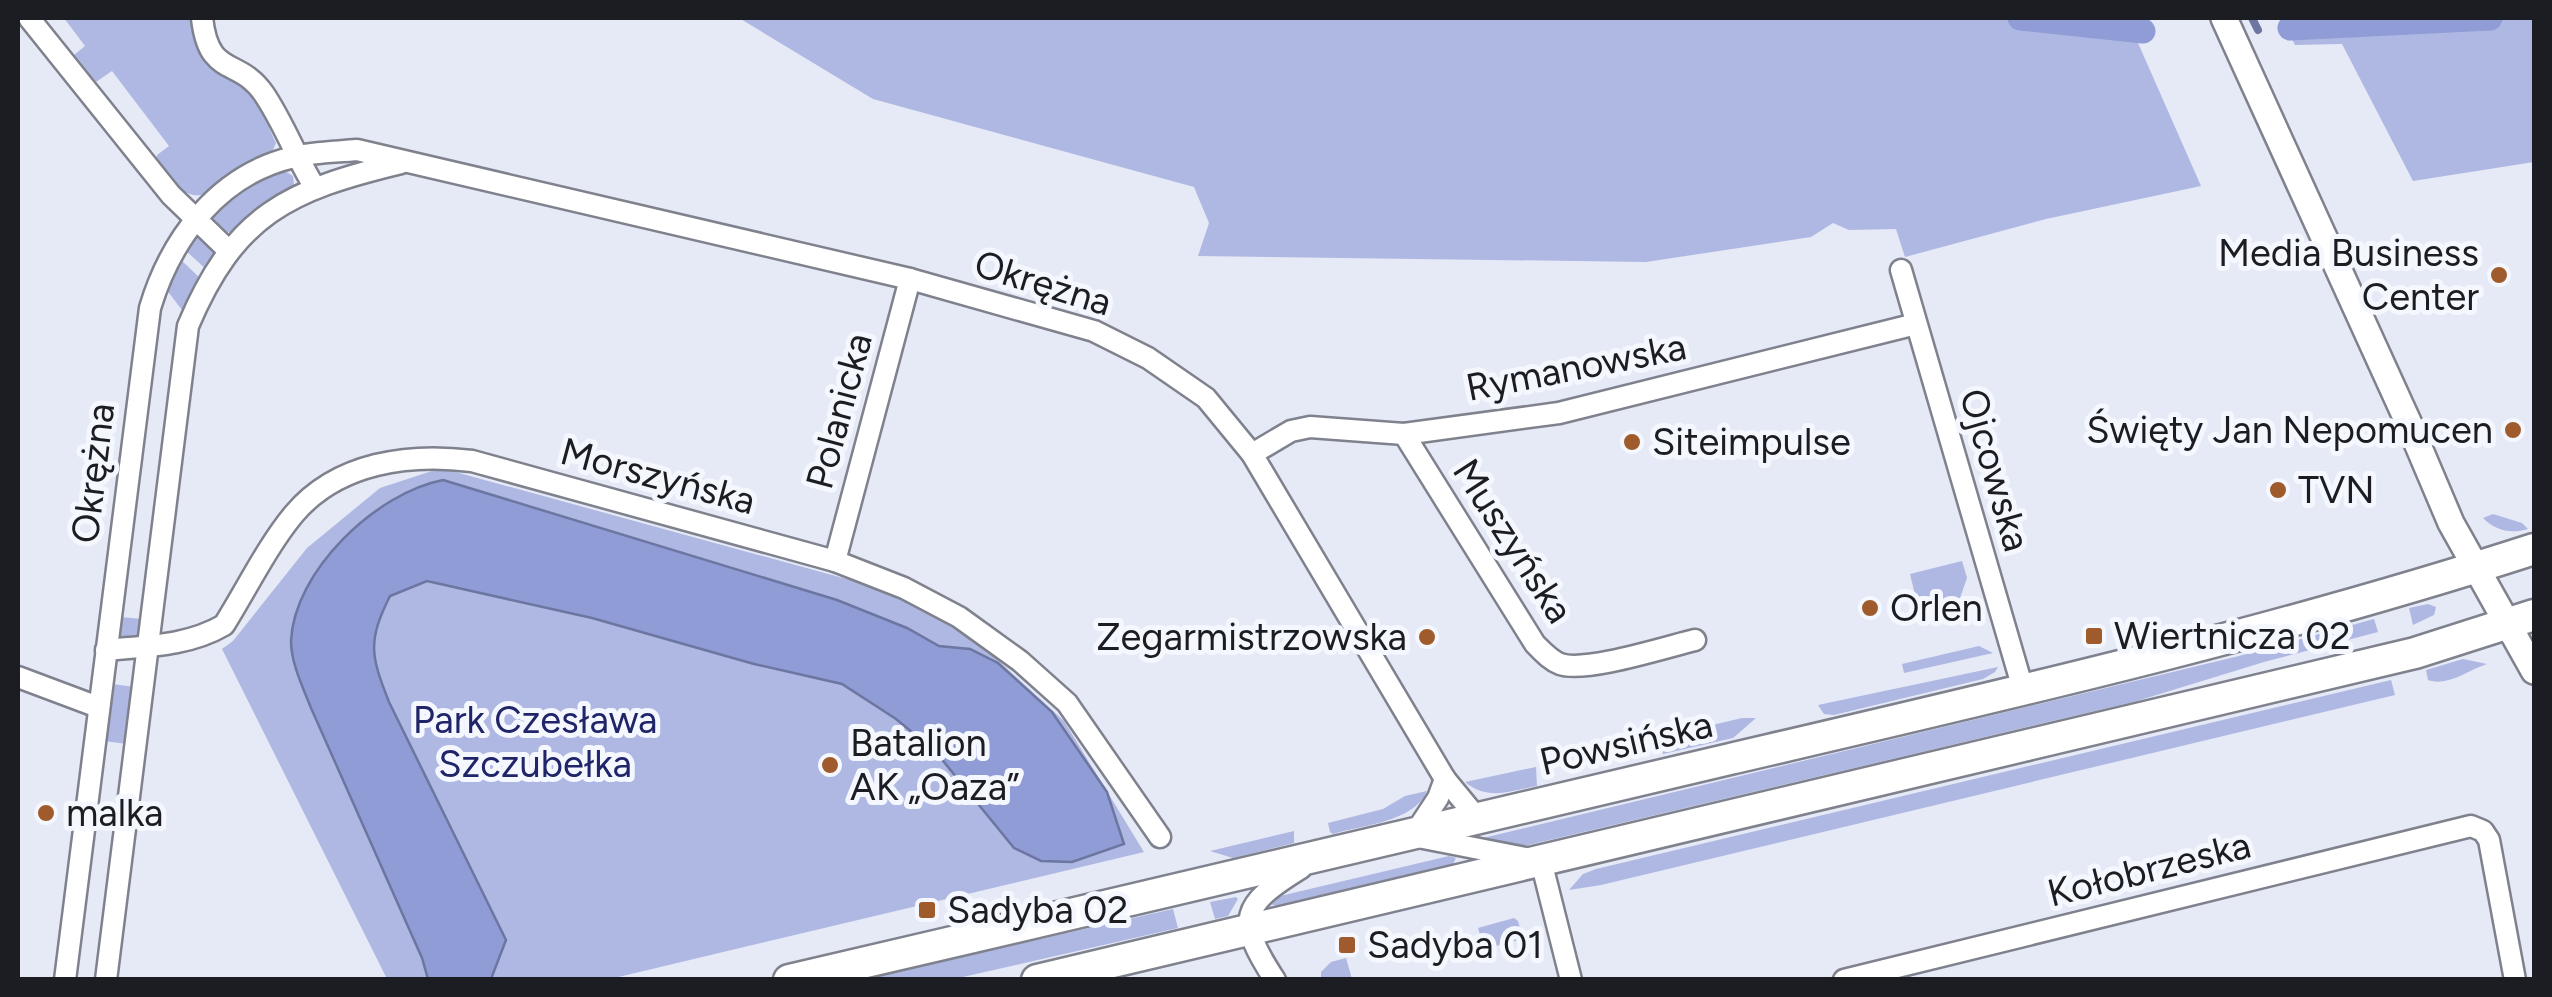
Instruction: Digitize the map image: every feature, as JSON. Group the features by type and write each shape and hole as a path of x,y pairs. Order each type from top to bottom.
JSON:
{"main road":[{"name":"Powsińska","path":"789,980 2023,690 2380,596 2534,549"},
{"path":"1037,980 2416,653 2522,620"}],"street":[{"path":"28,18 171,195 230,251"},
{"path":"202,18 205,44 216,60 262,91 314,186"},
{"path":"2224,18 2410,424 2451,523 2477,568 2522,620 2534,671"},
{"name":"Okrężna","path":"65,980 150,308 172,251 194,218 240,182 268,165 296,156 356,150 910,279 1094,331 1148,358 1206,398 1252,454 1446,779 1478,819"},
{"name":"Okrężna","path":"106,980 188,326 204,289 250,228 314,186 407,161"},
{"name":"Ojcowska","path":"1901,270 2023,690"},
{"name":"Polanicka","path":"835,561 910,279"},
{"name":"Rymanowska","path":"1252,454 1291,431 1310,427 1404,434 1559,413 1916,324"},
{"name":"Muszyńska","path":"1404,434 1536,644 1548,657 1563,666 1582,667 1695,640"},
{"name":"Morszyńska","path":"106,650 190,639 224,625 295,513 322,489 394,459 431,456 472,461 835,561 932,602 1020,660 1067,703 1160,838"},
{"path":"18,677 98,707"},
{"path":"1446,779 1413,836 1541,861 1570,980"},
{"name":"Kołobrzeska","path":"1844,980 2471,826 2484,831 2490,840 2514,980"},
{"path":"1275,980 1249,931 1254,904 1265,892 1316,859"}],"green space":[{"path":"64,18 191,18 196,44 204,59 216,72 249,92 259,105 276,143 272,152 206,194 184,192 156,164 157,155 169,146 112,71 96,82 74,55 85,46"},
{"path":"739,18 2127,18 2201,186 2046,219 1905,257 1896,229 1849,230 1833,223 1811,237 1646,262 1198,256 1209,223 1194,187 873,99"},
{"path":"2281,18 2534,18 2534,162 2413,181 2342,44 2295,45"},
{"path":"285,171 293,176 294,185 238,230 227,232 213,218 245,190"},
{"path":"198,237 214,247 216,254 207,270 185,250"},
{"path":"180,259 201,279 185,314 166,289"},
{"name":"Park Czesława Szczubełka","path":"441,468 894,592 963,628 1064,721 1144,852 610,979 387,979 222,649 233,641 307,548 380,488"},
{"path":"2493,514 2522,523 2528,529 2498,529 2483,518"},
{"path":"1962,561 1967,578 1960,598 1919,611 1910,574"},
{"path":"2428,604 2436,607 2434,615 2413,625 2409,608"},
{"path":"120,617 143,619 138,640 121,637"},
{"path":"2374,619 2378,632 2137,701 1520,847 1483,838 2239,656"},
{"path":"1979,646 1993,653 1904,673 1902,664"},
{"path":"2463,659 2487,664 2450,680 2428,680 2426,670"},
{"path":"1998,667 1983,679 1834,715 1824,714 1818,705"},
{"path":"2391,680 2395,695 1569,890 1583,874 1596,869"},
{"path":"112,684 135,687 127,744 104,741"},
{"path":"1756,718 1733,738 1663,754 1658,738"},
{"path":"1536,767 1537,786 1491,793 1465,782"},
{"path":"1427,791 1411,810 1399,816 1330,832 1328,823 1383,809 1405,796"},
{"path":"1294,831 1294,843 1233,858 1210,851"},
{"path":"1449,856 1456,858 1453,864 1276,906 1270,904 1276,897"},
{"path":"1236,897 1228,916 1215,919 1210,902"},
{"path":"1173,909 1178,928 954,979 864,979"},
{"path":"1514,918 1523,939 1484,949 1478,928"},
{"path":"1346,958 1352,979 1321,979 1321,972 1331,962"}],"shaded area":[{"path":"443,480 837,600 907,628 939,646 970,649 998,663 1052,712 1107,792 1124,844 1072,862 1041,861 1014,848 935,751 896,719 842,684 754,664 592,618 427,581 390,596 375,638 375,660 389,702 506,940 491,979 428,979 304,692 291,641 307,588 343,539 391,501"}],"waterway":[{"path":"2020,18 2143,31"},
{"path":"2252,18 2258,30"},
{"path":"2290,28 2490,18"}],"place":[{"name":"Media Business Center","path":"2499,275"},
{"name":"Święty Jan Nepomucen","path":"2513,430"},
{"name":"Siteimpulse","path":"1632,442"},
{"name":"TVN","path":"2278,490"},
{"name":"Orlen","path":"1870,608"},
{"name":"Wiertnicza 02","path":"2094,636"},
{"name":"Zegarmistrzowska","path":"1427,637"},
{"name":"Batalion AK „Oaza”","path":"830,765"},
{"name":"malka","path":"46,813"},
{"name":"Sadyba 02","path":"927,910"},
{"name":"Sadyba 01","path":"1347,945"}]}
